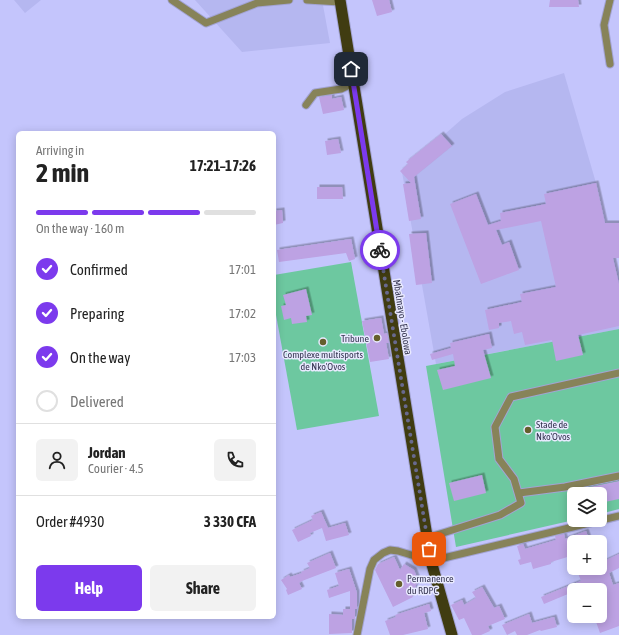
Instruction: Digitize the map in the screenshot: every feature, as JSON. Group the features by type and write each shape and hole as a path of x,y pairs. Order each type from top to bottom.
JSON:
{"highway":[{"name":"Mbalmayo - Ebolowa","path":"340,1 431,561 452,635"}],"street":[{"path":"172,0 206,23 256,3 289,0"},
{"path":"307,0 340,1"},
{"path":"610,0 604,26 610,64"},
{"path":"306,105 315,93 341,89 353,83"},
{"path":"427,538 500,515 521,503 514,479 499,459 494,427 511,397 619,373"},
{"path":"519,492 565,487 619,476"},
{"path":"357,635 370,569 374,560 382,553 390,550 398,551 431,561 619,516"}],"shaded area":[{"path":"14,0 41,0 25,13"},
{"path":"195,0 322,0 330,43 242,52"},
{"path":"564,73 596,183 619,280 619,329 436,364 402,172 462,119 505,92"}],"green space":[{"name":"Complexe multisports de Nko'Ovos","path":"351,262 379,416 297,430 276,315 276,275"},
{"name":"Stade de Nko'Ovos","path":"619,329 619,509 607,512 607,487 567,487 567,522 456,547 426,366"}],"building":[{"path":"372,0 389,0 392,12 377,16"},
{"path":"550,0 578,0 579,7 549,7"},
{"path":"332,95 332,99 341,97 344,110 323,114 319,97"},
{"path":"441,134 452,146 414,177 421,219 409,221 403,184 411,183 400,171 408,164 406,162"},
{"path":"338,139 341,153 327,155 325,141"},
{"path":"596,183 605,223 619,223 619,258 613,258 619,284 619,326 578,335 583,355 556,361 552,340 525,345 522,332 514,334 511,321 499,323 499,328 489,330 485,310 522,302 520,294 556,287 541,221 496,230 502,245 509,242 519,270 481,284 450,204 476,194 488,225 501,221 500,213 546,204 544,194"},
{"path":"317,187 342,187 343,199 317,199"},
{"path":"282,210 283,223 276,225 276,211"},
{"path":"426,233 432,283 416,285 409,234"},
{"path":"351,239 355,259 349,261 346,253 279,262 277,250"},
{"path":"306,289 312,315 306,316 307,322 292,324 291,318 284,320 281,306 286,305 283,295"},
{"name":"Tribune","path":"381,318 384,334 387,333 389,343 386,343 389,359 370,362 362,321"},
{"path":"489,334 492,348 483,350 491,378 443,390 437,370 455,366 453,354 432,360 430,354 451,348 450,343"},
{"path":"482,475 486,493 454,501 449,483"},
{"path":"619,481 619,499 607,502 607,487 590,487"},
{"path":"321,512 328,528 345,523 349,535 326,541 322,528 310,533 311,536 298,542 292,530 313,520 311,516"},
{"path":"586,531 587,535 576,535"},
{"path":"564,534 565,539 567,538 567,557 551,562 551,564 533,569 531,562 520,565 518,560 521,559 517,546 523,544 525,549 556,540 555,536"},
{"path":"330,553 336,568 302,581 299,583 302,589 288,595 287,589 281,580 289,575 290,577 302,573 301,572 310,568 307,563"},
{"path":"619,554 619,568 609,573 613,585 619,583 619,626 600,633 596,623 607,623 607,583 576,583 581,581 579,575 607,575 607,560"},
{"name":"Permanence du RDPC","path":"394,557 400,570 404,564 414,570 418,580 412,595 413,597 393,607 375,570 378,564"},
{"path":"349,569 357,593 357,609 355,609 355,619 352,619 352,633 329,634 329,614 343,615 343,609 350,609 350,591 329,598 327,590 339,586 335,573"},
{"path":"482,587 494,608 499,606 505,619 488,626 490,631 481,635 472,635 464,618 459,620 451,605 462,600 464,605 476,598 472,592"},
{"path":"567,587 567,594 544,604 541,597"},
{"path":"429,604 431,611 424,613 428,629 403,635 390,635 385,621 396,617 395,615"},
{"path":"529,614 532,623 554,617 557,627 540,630 527,635 517,635 515,631 507,635 502,625"}],"way so far":[{"path":"380,250 429,549"}],"place":[{"name":"Tribune","path":"377,338"},
{"name":"Complexe multisports de Nko'Ovos","path":"323,342"},
{"name":"Stade de Nko'Ovos","path":"528,430"},
{"name":"Permanence du RDPC","path":"399,584"}],"route":[{"path":"351,69 380,250"}]}
